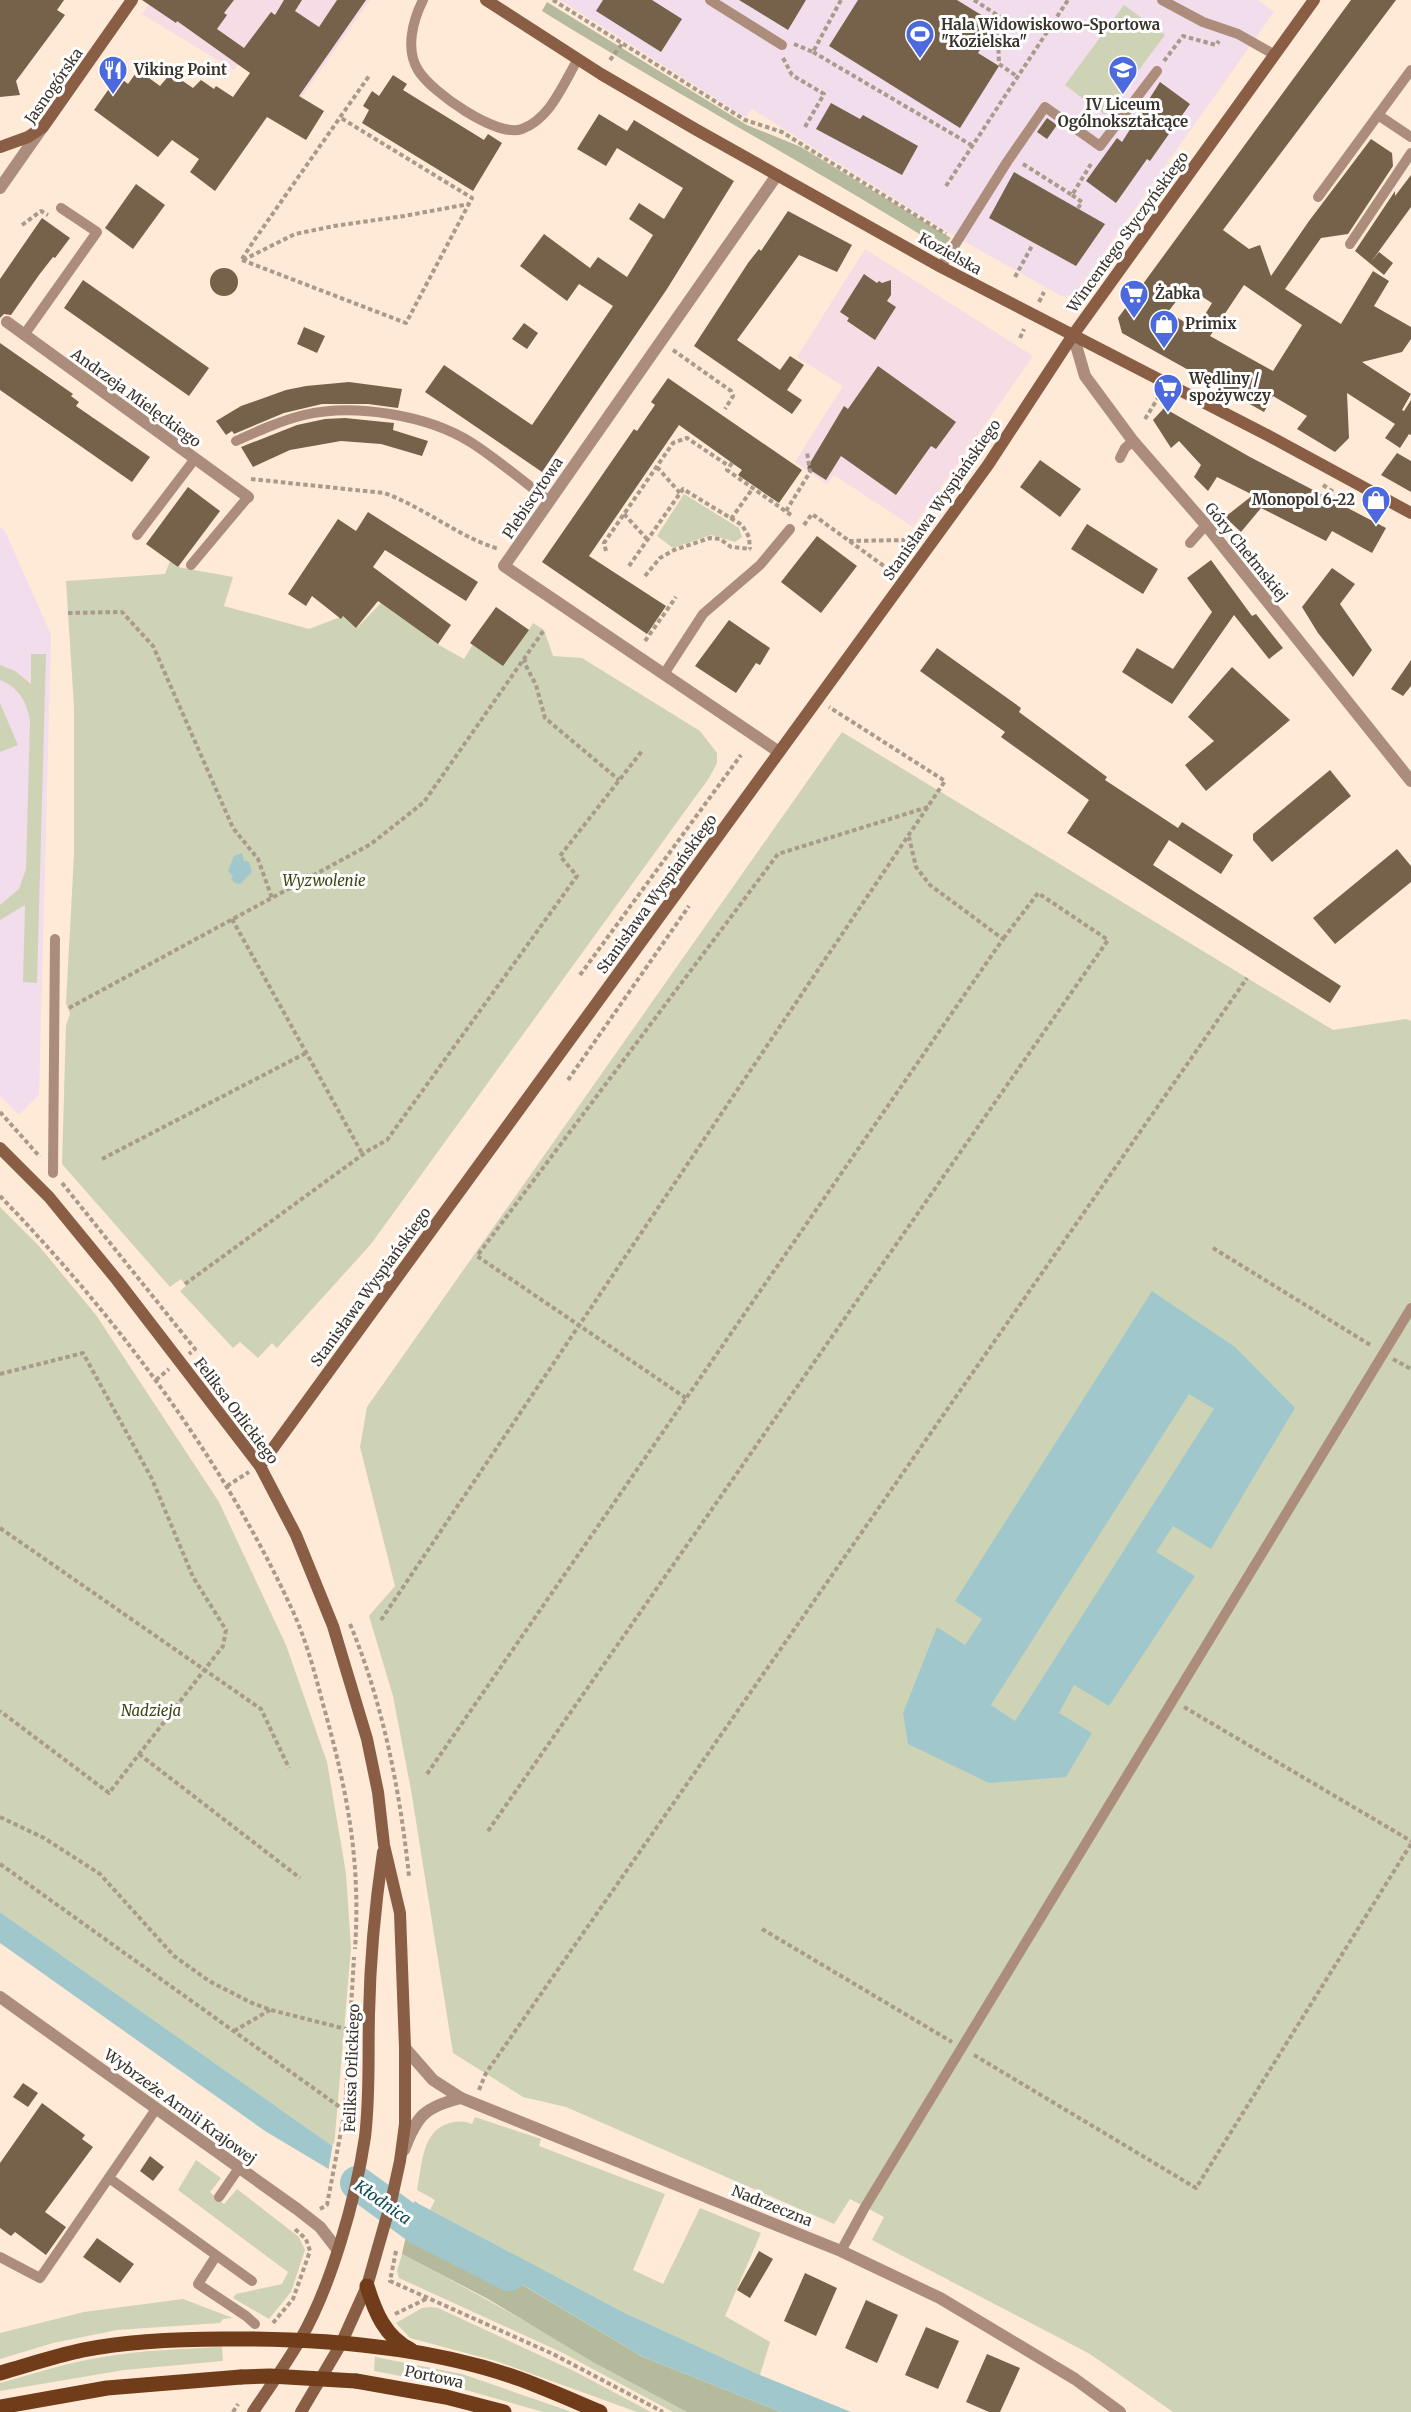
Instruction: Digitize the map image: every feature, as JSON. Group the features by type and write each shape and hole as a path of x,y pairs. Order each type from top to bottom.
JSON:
{"main road":[{"path":"367,2286 376,2314 392,2337 416,2353"},
{"path":"0,2373 49,2359 116,2345 204,2339 301,2338 416,2353 519,2379 600,2412"},
{"name":"Portowa","path":"0,2408 107,2388 279,2376 356,2381 446,2397 504,2412"}],"street":[{"name":"Jasnogórska","path":"0,188 132,0"},
{"name":"Kozielska","path":"486,0 578,59 941,267 1411,513"},
{"name":"Wincentego Styczyńskiego","path":"1073,335 1314,0"},
{"path":"0,147 28,137 43,127"},
{"name":"Plebiscytowa","path":"777,175 504,566 779,752"},
{"name":"Andrzeja Mielęckiego","path":"7,322 248,497"},
{"name":"Góry Chełmskiej","path":"1073,335 1085,376 1133,441 1206,525 1411,781"},
{"name":"Stanisława Wyspiańskiego","path":"260,1466 988,465 1073,335"},
{"name":"Feliksa Orlickiego","path":"0,1148 49,1197 117,1280 260,1466 296,1535 333,1626 367,1740 378,1792 384,1845 400,1913 405,2048 405,2124 400,2161 381,2241 367,2286 341,2344 301,2412"},
{"name":"Feliksa Orlickiego","path":"253,2412 301,2338 338,2249 347,2218 364,2137 370,2073 369,2014 374,1914 384,1845"},
{"name":"Wybrzeże Armii Krajowej","path":"0,1997 320,2227 338,2249"},
{"name":"Nadrzeczna","path":"405,2048 433,2080 461,2098 841,2251 940,2298 1075,2379 1120,2412"},
{"path":"400,2161 411,2130 419,2118 438,2104 461,2098"}],"lane":[{"path":"423,0 415,18 412,34 412,52 417,69 447,99 486,122 508,130 520,130 530,125 551,106 578,59"},
{"path":"710,0 782,45"},
{"path":"1162,0 1203,22 1238,34 1275,55"},
{"path":"941,267 1011,156 1045,107 1100,146 1157,71"},
{"path":"1318,197 1410,72"},
{"path":"1378,115 1411,137"},
{"path":"1350,244 1411,153"},
{"path":"24,335 97,232 62,208"},
{"path":"236,441 279,422 306,414 336,410 406,417 440,428 470,442 548,500"},
{"path":"1120,458 1125,448 1133,441"},
{"path":"137,535 194,460"},
{"path":"192,565 248,497"},
{"path":"1190,543 1206,525"},
{"path":"664,674 703,614 794,530"},
{"path":"53,1173 55,939"},
{"path":"841,2251 864,2207 1411,1308"},
{"path":"0,2256 40,2278 156,2109"},
{"path":"219,2197 239,2168"},
{"path":"109,2178 252,2281"},
{"path":"216,2256 198,2284 255,2324"}],"path":[{"path":"553,0 745,120 782,132 957,241"},
{"path":"813,52 842,0"},
{"path":"974,0 1005,20 998,36 999,64 1018,77"},
{"path":"946,186 1068,0"},
{"path":"1157,71 1183,36 1216,45 1226,30"},
{"path":"610,60 622,44"},
{"path":"782,45 783,57 792,75 824,94 805,128"},
{"path":"803,48 973,146"},
{"path":"242,260 369,76"},
{"path":"242,260 406,323 472,198 341,118"},
{"path":"1011,156 1082,202 1078,208"},
{"path":"1072,195 1091,164"},
{"path":"242,260 295,234 469,204"},
{"path":"22,225 40,211 55,219"},
{"path":"1016,277 1033,244"},
{"path":"1038,303 1044,292"},
{"path":"1020,338 1024,329"},
{"path":"671,349 731,391 733,396 725,409"},
{"path":"1145,419 1158,398"},
{"path":"606,551 604,543 673,444 687,438 731,464 727,470 804,524"},
{"path":"786,511 810,472 807,453"},
{"path":"657,467 680,493"},
{"path":"243,477 271,482 322,485 384,493 403,500 489,546 499,549 507,545 514,537 522,539"},
{"path":"731,519 753,488"},
{"path":"629,566 683,489 746,530 750,549"},
{"path":"624,514 647,539"},
{"path":"794,530 804,524 812,514 888,569"},
{"path":"645,576 660,558 674,550 710,538 720,539 731,547 756,549 766,557"},
{"path":"849,540 908,540"},
{"path":"645,641 676,597"},
{"path":"68,613 122,612 153,646 233,828 258,859 272,898"},
{"path":"68,1008 371,844 424,802 544,630 524,662 536,685 545,718 619,780"},
{"path":"381,1620 945,781 828,706"},
{"path":"185,1284 387,1140 577,876 560,856 642,751"},
{"path":"580,975 741,755"},
{"path":"686,1398 477,1256 778,854 929,807"},
{"path":"909,837 916,867 930,885 1003,939"},
{"path":"427,1774 1003,939 1038,893 1108,940 488,1831"},
{"path":"232,920 363,1155"},
{"path":"479,2090 492,2063 1247,978"},
{"path":"102,1159 306,1053"},
{"path":"0,1112 53,1173 195,1349"},
{"path":"0,1196 62,1261 156,1380 226,1486 291,1605 310,1659 346,1798 355,1854 358,1902 345,2110 327,2205"},
{"path":"1213,1248 1411,1369"},
{"path":"0,1374 83,1353 152,1479 193,1576 226,1630 223,1646 109,1793 0,1711"},
{"path":"156,1380 168,1370"},
{"path":"226,1486 260,1466"},
{"path":"0,1528 261,1709 289,1768"},
{"path":"349,1621 363,1658 394,1778"},
{"path":"762,1929 1196,2188 1411,1842 1173,1701"},
{"path":"139,1754 300,1878"},
{"path":"0,1817 44,1838 100,1874 174,1956 209,1981 271,2010 350,2030"},
{"path":"0,1864 345,2110"},
{"path":"234,2031 271,2010"},
{"path":"255,2324 274,2322 293,2299 310,2251 306,2238 288,2224"},
{"path":"396,2251 390,2281 569,2361 663,2412"},
{"path":"393,2315 429,2298"}],"shaded area":[{"path":"152,0 370,0 301,98 243,57 234,70 142,14"},
{"path":"560,0 1258,0 1274,12 1074,295 1061,296 946,231 752,109 745,117"},
{"path":"865,249 1033,356 913,527 834,475 827,484 795,462 843,386 797,357"},
{"path":"0,527 5,531 51,635 39,1095 19,1115 0,1096"}],"green space":[{"path":"547,2 747,125 801,147 951,238 942,248 542,11"},
{"path":"1124,5 1165,35 1105,115 1065,85"},
{"path":"684,494 739,528 742,537 735,542 711,535 673,548 657,536"},
{"name":"Wyzwolenie","path":"170,561 178,567 233,577 224,606 309,629 343,616 357,628 381,603 439,645 464,659 496,607 529,630 533,623 544,630 553,656 582,658 700,731 717,753 717,763 709,778 371,1244 277,1348 272,1343 258,1358 240,1342 233,1348 180,1291 186,1286 181,1279 170,1287 62,1164 66,1025 70,1014 66,1003 74,855 74,707 66,581 165,574"},
{"path":"31,654 46,654 37,983 23,982 25,905 0,920 0,905 19,889 26,869 30,721 27,707 21,696 0,680 0,665 15,671 31,684"},
{"path":"0,703 18,745 0,752"},
{"path":"842,732 1333,1030 1406,1019 1411,1021 1411,2412 1173,2412 1090,2354 872,2240 884,2217 850,2199 834,2224 566,2107 523,2097 453,2053 411,1790 393,1696 369,1616 395,1586 360,1447 367,1407"},
{"name":"Nadzieja","path":"0,1207 39,1246 96,1315 219,1502 286,1645 327,1762 346,1873 351,1948 334,2147 0,1912"},
{"path":"475,2117 541,2139 539,2146 665,2194 633,2270 663,2284 700,2208 761,2233 725,2316 770,2342 760,2375 625,2313 430,2210 435,2200 417,2190 427,2145 436,2130 444,2125 458,2122 472,2124"},
{"path":"196,2160 221,2178 210,2192 224,2204 237,2189 299,2237 305,2250 291,2292 269,2319 233,2298 236,2294 282,2284 288,2272 178,2190"},
{"path":"410,2218 643,2357 781,2412 687,2412 593,2362 488,2299 402,2254"},
{"path":"402,2254 687,2412 673,2412 563,2353 399,2278 397,2271"},
{"path":"183,2299 233,2318 223,2319 220,2323 117,2330 53,2343 0,2359 0,2333 84,2312"},
{"path":"422,2308 438,2308 574,2371 651,2412 637,2412 496,2361 410,2338 396,2323"},
{"path":"222,2347 223,2361 124,2370 0,2391 0,2383 90,2359 147,2351"},
{"path":"375,2357 462,2374 572,2412 543,2412 448,2385 374,2371"}],"water":[{"path":"242,853 244,861 249,862 252,872 240,884 231,879 233,876 228,871 234,856"},
{"path":"1152,1291 1235,1347 1295,1408 1211,1549 1173,1526 1156,1552 1195,1576 1109,1706 1074,1685 1059,1713 1092,1733 1066,1777 989,1783 908,1744 903,1713 937,1627 965,1645 982,1619 955,1601","holes":["1189,1394 1214,1409 1015,1721 991,1705"]},
{"path":"0,1912 334,2147 419,2204 625,2313 760,2375 851,2412 781,2412 643,2357 265,2131 0,1943"}],"pier":[{"path":"333,2143 415,2198 410,2221 328,2172"}],"building":[{"path":"0,0 64,0 57,10 65,15 16,81 20,95 0,97"},
{"path":"142,0 234,0 224,13 227,15 217,29 244,48 271,12 275,15 284,0 302,0 295,11 319,27 337,0 366,0 299,96 324,111 306,140 267,117 215,191 190,172 199,159 172,140 158,157 94,110 118,76 128,84 138,70 160,86 171,73 193,88 201,80 214,89 216,86 233,97 250,73 177,21 176,23"},
{"path":"603,0 652,0 682,19 661,52 596,11"},
{"path":"739,0 806,0 788,30"},
{"name":"Hala Widowiskowo-Sportowa \"Kozielska\"","path":"858,0 957,0 996,24 978,53 999,66 960,128 829,46"},
{"path":"1351,0 1396,0 1223,230 1249,249 1260,245 1271,276 1371,139 1392,153 1393,166 1348,234 1321,238 1285,289 1341,324 1373,271 1389,281 1374,306 1411,327 1411,339 1402,352 1362,362 1411,394 1402,410 1404,411 1411,400 1411,435 1409,434 1400,448 1385,438 1395,424 1347,393 1349,438 1335,452 1297,429 1307,416 1273,396 1264,412 1122,333 1118,318","holes":["1244,285 1302,325 1273,371 1210,336","1187,287 1212,303 1196,329 1168,312"]},
{"path":"393,75 407,84 403,90 484,140 488,134 502,143 473,191 362,123 369,110 363,106 372,91 379,96"},
{"path":"1160,82 1190,104 1150,161 1147,159 1116,203 1086,181 1117,138 1122,142"},
{"path":"831,103 860,119 863,115 918,146 902,175 816,129"},
{"path":"599,114 627,131 634,120 734,181 667,289 542,472 425,392 444,365 532,425 613,306 579,284 567,301 520,266 544,234 590,268 598,257 627,277 653,235 629,219 639,203 664,219 683,188 617,148 606,166 577,149"},
{"path":"1047,118 1057,125 1047,139 1037,132"},
{"path":"1014,172 1105,224 1076,266 989,218"},
{"path":"1411,175 1411,207 1371,262 1379,252 1393,263 1384,275 1355,251 1395,191 1395,196"},
{"path":"136,184 165,205 133,249 105,228"},
{"path":"788,211 852,245 837,272 799,255 737,340 780,370 790,356 804,365 787,390 802,400 792,414 694,346 748,263 759,249 761,251"},
{"path":"42,218 70,238 39,275 11,315 4,314 0,318 0,279"},
{"path":"224,268 234,272 238,282 234,292 224,296 214,292 210,282 214,272"},
{"path":"864,274 877,283 891,280 891,295 887,301 896,307 875,340 847,321 849,318 840,312"},
{"path":"83,280 209,368 189,396 64,308"},
{"path":"524,323 538,333 527,349 512,339"},
{"path":"304,327 325,336 317,353 297,344"},
{"path":"0,343 73,394 71,396 79,402 76,406 150,457 132,482 0,390"},
{"path":"878,366 956,422 936,449 931,446 896,495 841,456 826,480 807,468 844,406 848,409"},
{"path":"668,378 802,470 779,503 738,475 742,470 679,425 589,556 666,606 647,634 542,562 634,429 637,431 655,405 651,402"},
{"path":"349,382 402,389 398,408 368,404 322,404 284,413 234,434 232,431 226,435 216,421 241,406 286,390"},
{"path":"1164,408 1250,457 1386,528 1372,553 1332,531 1326,541 1261,508 1241,532 1225,517 1253,495 1217,477 1208,491 1194,477 1201,465 1179,441 1171,448 1153,420"},
{"path":"345,418 394,423 393,430 428,441 422,456 381,444 341,441 290,450 253,467 241,447 297,425 325,419"},
{"path":"1397,453 1411,461 1411,492 1381,475"},
{"path":"1040,460 1081,489 1060,517 1020,487"},
{"path":"188,487 220,511 178,567 146,544"},
{"path":"368,512 478,582 466,601 385,550 373,567 451,625 438,644 378,601 356,628 343,616 341,619 312,596 306,606 288,594 338,519 356,531"},
{"path":"1087,524 1158,569 1143,594 1071,549"},
{"path":"817,536 857,566 821,613 781,582"},
{"path":"1211,560 1252,616 1256,614 1283,648 1269,659 1234,615 1172,704 1122,672 1137,648 1173,669 1212,612 1187,578"},
{"path":"1332,568 1355,584 1340,604 1372,650 1353,677 1318,633 1302,607"},
{"path":"496,607 529,630 503,666 470,643"},
{"path":"729,620 770,648 760,665 756,663 736,693 695,666"},
{"path":"937,648 1021,708 1019,712 1107,777 1105,780 1178,828 1182,822 1233,855 1221,874 1169,840 1153,865 1341,986 1330,1003 1067,833 1089,800 1001,737 1005,732 920,671"},
{"path":"1411,660 1411,686 1403,696 1391,689"},
{"path":"1232,667 1290,720 1206,791 1185,765 1214,741 1188,717"},
{"path":"1330,770 1351,796 1272,862 1253,840 1253,834"},
{"path":"1397,849 1411,866 1411,882 1335,944 1313,918"},
{"path":"23,2083 38,2093 28,2107 13,2097"},
{"path":"42,2103 85,2135 82,2139 93,2147 45,2212 66,2227 46,2255 15,2232 11,2236 0,2228 0,2163"},
{"path":"150,2156 164,2167 153,2181 140,2171"},
{"path":"97,2238 134,2264 120,2283 83,2257"},
{"path":"759,2251 773,2259 750,2298 737,2290"},
{"path":"805,2273 837,2288 816,2336 784,2321"},
{"path":"866,2300 898,2315 877,2363 845,2348"},
{"path":"926,2327 959,2341 938,2389 905,2375"},
{"path":"987,2354 1020,2368 1000,2412 989,2412 966,2402"}],"waterway":[{"name":"Kłodnica","path":"357,2183 419,2228 509,2274"}],"place":[{"name":"Hala Widowiskowo-Sportowa \"Kozielska\"","path":"920,60"},
{"name":"Viking Point","path":"113,96"},
{"name":"IV Liceum Ogólnokształcące","path":"1123,96"},
{"name":"Żabka","path":"1134,320"},
{"name":"Primix","path":"1164,350"},
{"name":"Wędliny / spożywczy","path":"1168,414"},
{"name":"Monopol 6-22","path":"1376,526"}]}
